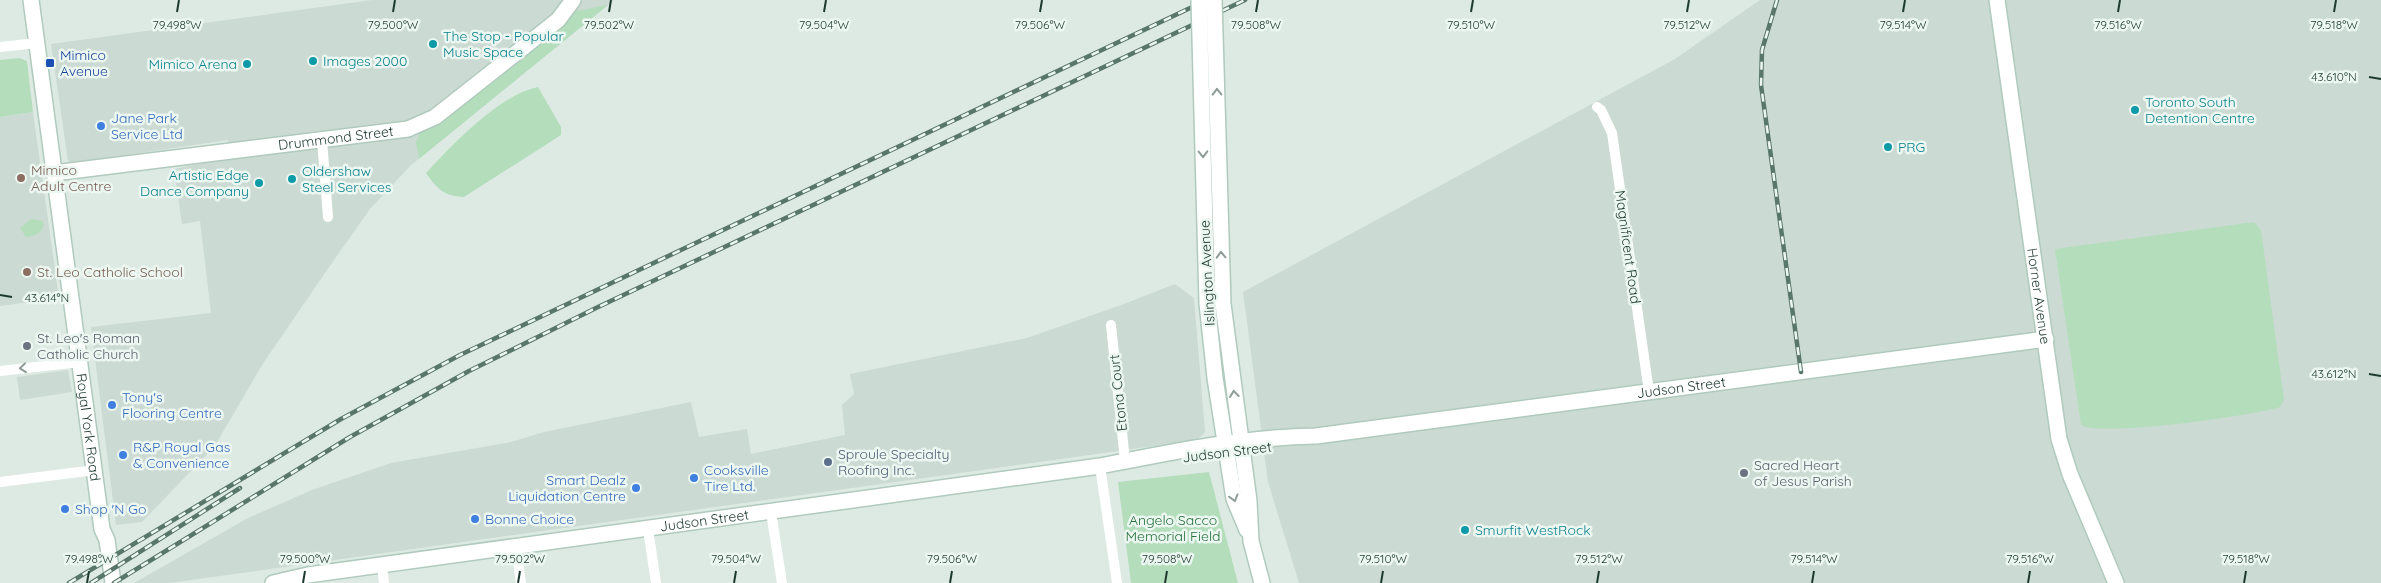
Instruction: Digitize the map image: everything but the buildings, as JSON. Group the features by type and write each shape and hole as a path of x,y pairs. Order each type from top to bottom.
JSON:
{"street":[{"name":"Royal York Road","path":"31,0 95,470 102,529 100,541 106,583"},
{"name":"Drummond Street","path":"54,173 408,128 435,117 558,20 573,0"},
{"name":"Islington Avenue","path":"1199,0 1207,303 1215,378 1233,447"},
{"name":"Islington Avenue","path":"1214,0 1223,304 1233,447 1234,500 1252,541 1262,583"},
{"name":"Horner Avenue","path":"1997,0 2062,450 2116,583"},
{"path":"0,47 37,43"},
{"name":"Magnificent Road","path":"1597,107 1601,110 1612,133 1649,392"},
{"path":"322,140 328,218"},
{"name":"Etona Court","path":"1111,325 1131,460"},
{"name":"Judson Street","path":"273,583 308,575 771,512 1100,466 1131,460 1163,460 1233,447 2046,339"},
{"path":"0,371 80,362"},
{"path":"1100,466 1117,583"},
{"path":"0,482 95,470"},
{"path":"771,512 782,583"},
{"name":"Royal York Road","path":"102,529 107,540 113,583"},
{"path":"648,529 656,583"},
{"path":"516,547 521,583"},
{"path":"382,566 384,583"}],"shaded area":[{"path":"372,0 614,0 411,165 370,209 336,257 264,362 214,447 142,522 116,525 91,327 211,313 200,221 182,224 174,169 229,158 228,140 72,163 68,161 51,44"},
{"path":"1760,0 2381,0 2381,583 1299,583 1268,482 1243,292 1675,59"},
{"name":"Mimico Adult Centre","path":"33,112 59,298 0,306 0,117"},
{"path":"1175,284 1194,298 1205,432 1197,440 169,583 134,583 248,518 312,490 391,463 511,442 544,432 691,402 699,437 747,429 751,454 845,435 842,405 854,394 850,374 1027,338"},
{"path":"68,370 72,392 20,400 17,377"}],"green space":[{"path":"608,5 419,159 416,142 422,129 566,22 576,11"},
{"path":"19,58 27,61 33,112 0,117 0,60"},
{"path":"538,87 561,127 561,135 464,197 446,193 434,183 426,173 477,122 508,100"},
{"path":"31,219 43,221 43,228 33,236 26,237 20,228"},
{"path":"2254,222 2261,230 2284,400 2280,407 2210,420 2146,427 2117,429 2081,425 2055,249"},
{"name":"Angelo Sacco Memorial Field","path":"1209,472 1238,583 1131,583 1118,482"}],"railway":[{"path":"69,583 341,419 460,355 1207,0"},
{"path":"1202,9 1220,0"},
{"path":"114,583 350,437 469,371 596,308 1245,0"},
{"path":"1777,0 1762,50 1761,85 1801,372"},
{"path":"91,583 240,488"}],"place":[{"name":"The Stop - Popular Music Space","path":"433,44"},
{"name":"Images 2000","path":"313,61"},
{"name":"Mimico Avenue","path":"50,63"},
{"name":"Mimico Arena","path":"247,64"},
{"name":"Toronto South Detention Centre","path":"2135,110"},
{"name":"Jane Park Service Ltd","path":"101,126"},
{"name":"PRG","path":"1888,147"},
{"name":"Mimico Adult Centre","path":"21,178"},
{"name":"Oldershaw Steel Services","path":"292,179"},
{"name":"Artistic Edge Dance Company","path":"259,183"},
{"name":"St. Leo Catholic School","path":"27,272"},
{"name":"St. Leo's Roman Catholic Church","path":"27,346"},
{"name":"Tony's Flooring Centre","path":"112,405"},
{"name":"R&P Royal Gas & Convenience","path":"123,455"},
{"name":"Sproule Specialty Roofing Inc.","path":"828,462"},
{"name":"Sacred Heart of Jesus Parish","path":"1744,473"},
{"name":"Cooksville Tire Ltd.","path":"694,478"},
{"name":"Smart Dealz Liquidation Centre","path":"636,488"},
{"name":"Shop 'N Go","path":"65,509"},
{"name":"Bonne Choice","path":"475,519"},
{"name":"Smurfit WestRock","path":"1465,530"}]}
